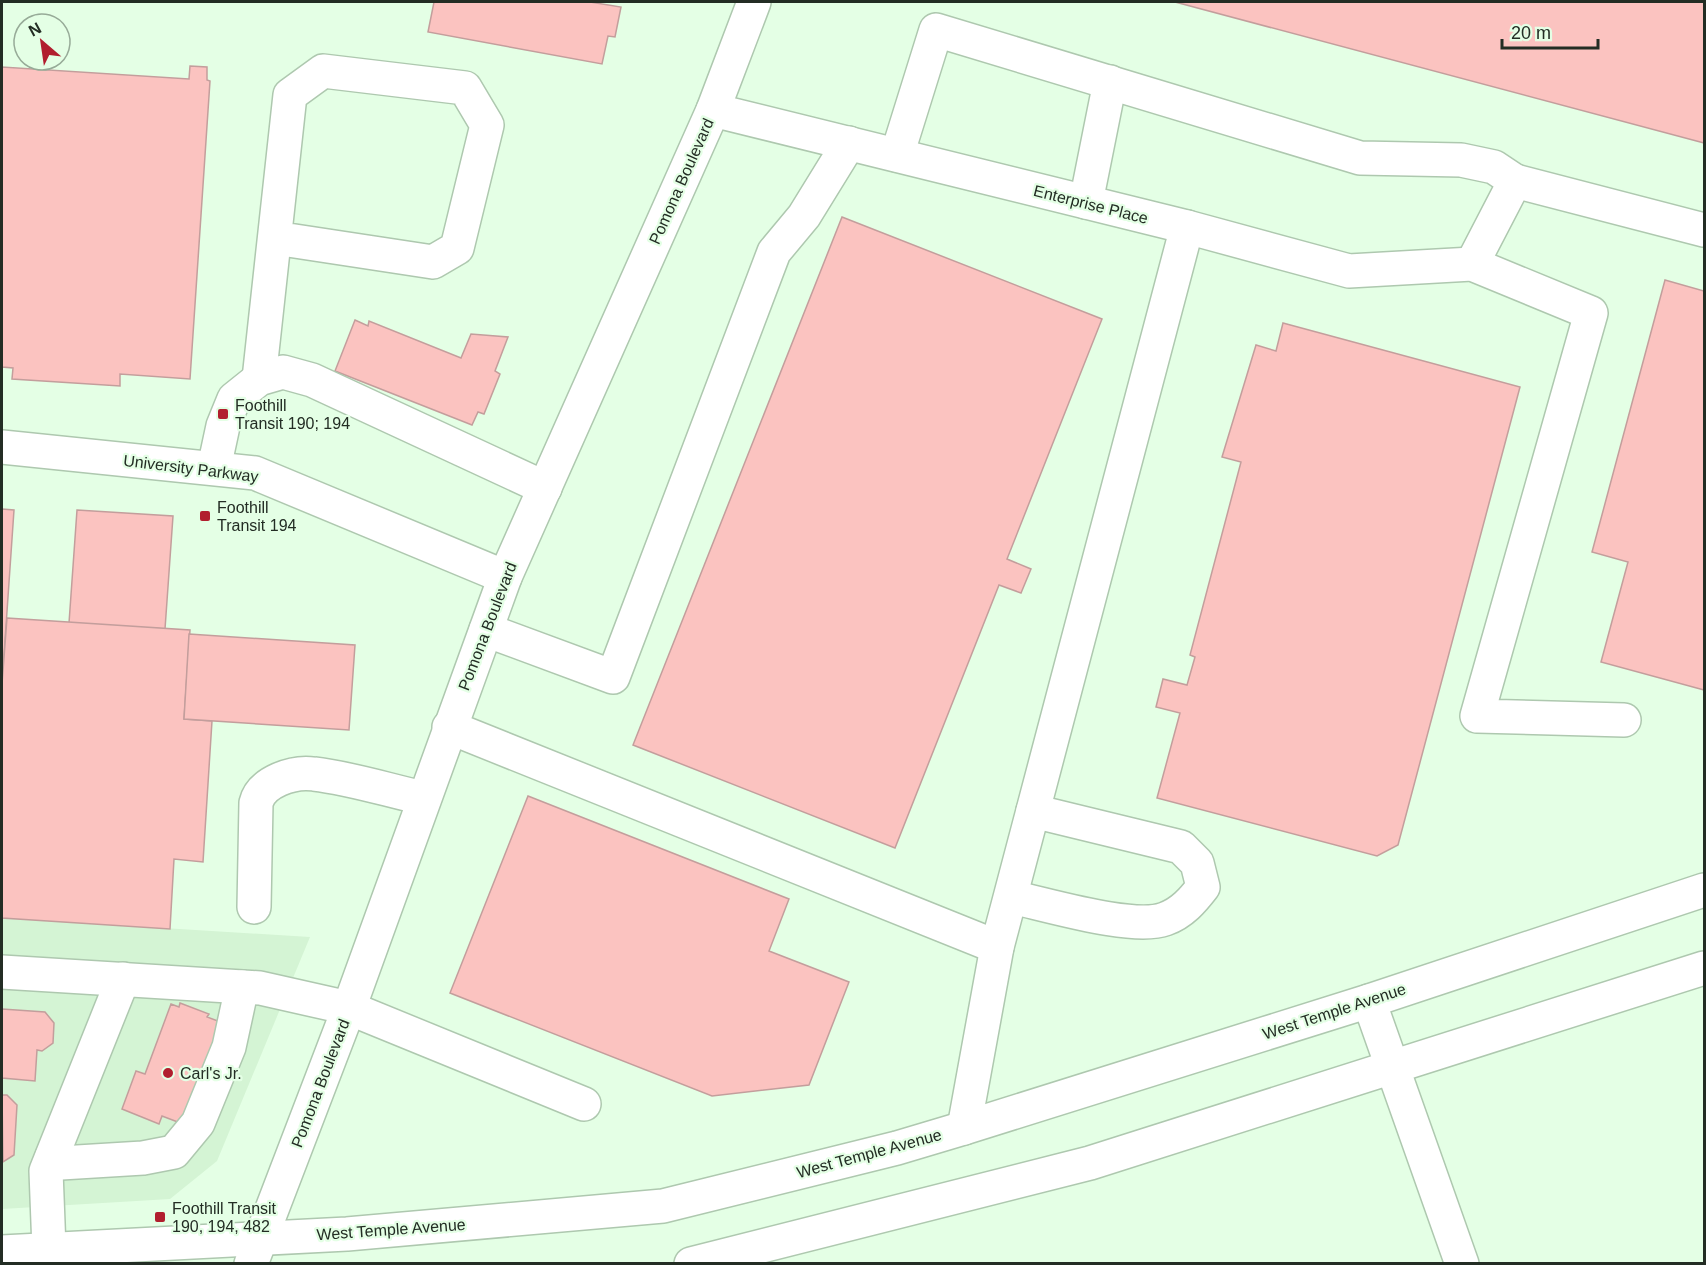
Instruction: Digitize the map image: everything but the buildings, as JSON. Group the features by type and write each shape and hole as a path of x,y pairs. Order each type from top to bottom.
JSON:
{"main road":[{"name":"Pomona Boulevard","path":"256,1250 349,1008 423,798 505,577 713,110 754,2"},
{"path":"897,155 936,30 1359,158 1461,160 1494,167 1515,181 1704,230"},
{"path":"259,380 290,95 323,70 465,88 487,125 457,248 433,262 275,238"},
{"path":"1086,202 1110,82"},
{"name":"Enterprise Place","path":"713,110 1187,227 1349,271 1473,264"},
{"path":"486,630 612,677 774,252 804,216 849,143"},
{"path":"1515,181 1473,264 1591,314 1477,716 1624,720"},
{"path":"964,1128 998,947 1187,227"},
{"path":"214,468 224,426 234,399 259,380 283,372 312,380 545,488"},
{"name":"University Parkway","path":"2,447 255,473 505,577"},
{"path":"449,727 998,947"},
{"path":"254,907 256,803 258,792 266,786 285,778 311,773 423,798"},
{"path":"1011,897 1133,923 1164,920 1189,905 1203,887 1197,863 1181,848 1033,811"},
{"name":"West Temple Avenue","path":"2,1252 49,1249 256,1250 347,1234 663,1206 897,1148 964,1128 1369,1001 1704,890"},
{"path":"692,1263 1090,1163 1704,968"},
{"path":"2,972 260,988 349,1008 584,1104"},
{"path":"49,1249 46,1171 123,979"},
{"path":"52,1157 61,1163 143,1158 174,1152 198,1123 229,1047 242,987"},
{"path":"1369,1001 1462,1263"}],"shaded area":[{"path":"2,918 310,937 217,1161 170,1199 2,1209"}],"place":[{"name":"Foothill Transit 190; 194","path":"223,414"},
{"name":"Foothill Transit 194","path":"205,516"},
{"name":"Carl's Jr.","path":"168,1073"},
{"name":"Foothill Transit 190, 194, 482","path":"160,1217"}]}
